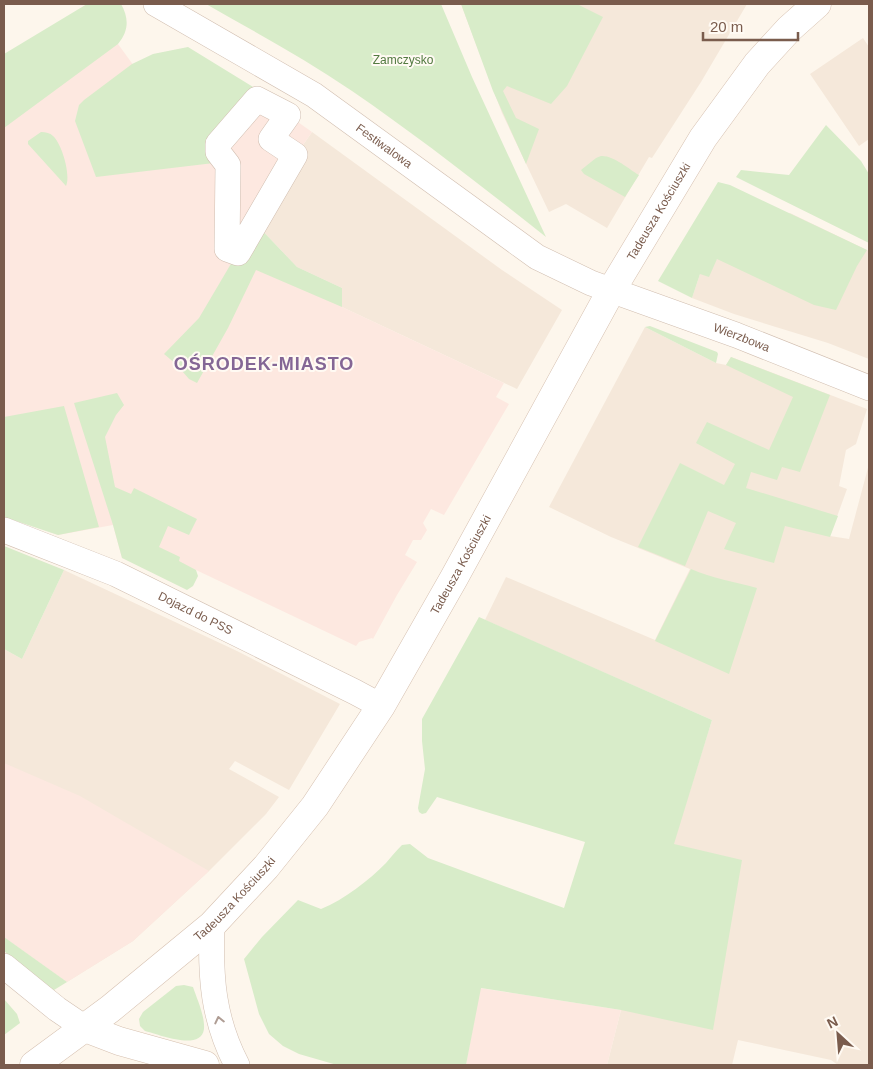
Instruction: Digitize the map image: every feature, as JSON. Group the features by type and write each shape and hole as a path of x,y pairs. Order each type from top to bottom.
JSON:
{"street":[{"name":"Festiwalowa","path":"156,4 314,96 537,257 611,291"},
{"name":"Tadeusza Kościuszki","path":"34,1065 152,976 212,925 266,867 314,806 382,706 611,291 703,138 757,64 789,29 817,4"},
{"path":"258,100 288,115 271,139 295,155 238,253 228,249 228,165 218,152 218,144 258,100"},
{"name":"Wierzbowa","path":"611,291 736,335 869,388"},
{"name":"Dojazd do PSS","path":"4,530 116,574 382,706"},
{"path":"212,925 210,960 213,989 226,1043 237,1065"},
{"path":"4,966 57,1009 85,1028 119,1041 205,1065"}],"shaded area":[{"path":"461,4 747,4 701,82 652,158 649,157 607,228 566,204 549,212 502,113"},
{"path":"863,38 869,47 869,139 859,146 810,74"},
{"path":"118,44 142,77 288,115 312,132 255,224 297,267 342,288 342,307 504,383 496,397 509,404 444,515 431,509 423,523 427,530 421,540 413,540 405,555 417,562 373,639 359,642 356,646 196,570 122,558 113,525 58,535 4,515 4,65"},
{"path":"312,132 502,270 562,310 517,389 342,307 342,288 297,267 255,223"},
{"path":"790,213 869,251 869,359 828,343 734,314 692,298 700,274 717,259"},
{"path":"645,327 716,363 726,365 731,357 867,409 856,444 846,450 839,486 847,489 830,536 849,539 869,464 869,1065 838,1065 831,1060 738,1040 732,1065 607,1065 621,1010 712,720 485,620 506,577 655,640 690,569 611,537 549,507"},
{"path":"64,570 237,651 340,704 289,790 235,761 229,769 279,797 266,814 209,871 133,941 67,982 4,937 4,649 22,659"},
{"path":"4,763 80,796 209,871 133,941 67,982 4,937"},
{"path":"480,988 621,1010 607,1065 466,1065"}],"green space":[{"path":"87,4 121,4 127,24 122,39 118,44 4,128 4,54"},
{"name":"Zamczysko","path":"206,4 441,4 472,77 546,237 450,162 352,91 298,57"},
{"path":"461,4 577,4 603,17 567,86 551,104 507,86 503,91 516,118 539,129 526,164 493,91"},
{"path":"188,47 263,93 214,163 96,177 75,121 79,105 132,64 153,54"},
{"path":"826,125 861,161 869,174 869,243 736,177 741,170 789,175"},
{"path":"41,132 52,135 60,146 65,160 66,186 28,144 28,141"},
{"path":"601,156 616,160 639,175 625,197 584,174 581,170"},
{"path":"718,182 730,185 867,250 857,266 836,310 814,305 717,259 709,277 700,274 692,298 658,281"},
{"path":"255,223 297,267 342,288 342,307 256,270 228,328 197,383 189,379 164,354 199,318"},
{"path":"650,326 717,352 716,363 645,327"},
{"path":"731,357 830,395 800,472 782,467 777,480 751,472 746,488 838,516 830,537 785,526 774,563 724,549 736,523 708,511 685,566 638,547 680,463 724,485 735,464 696,443 707,422 769,450 793,397 726,365"},
{"path":"117,393 124,405 116,415 105,437 115,487 131,494 134,488 197,519 189,535 168,526 159,547 180,557 179,561 196,570 198,576 193,586 187,590 122,558 74,403"},
{"path":"64,406 99,527 58,535 4,517 4,417"},
{"path":"4,546 64,570 22,659 4,649"},
{"path":"691,569 757,588 729,674 655,641"},
{"path":"479,617 712,720 674,844 742,860 713,1030 621,1010 481,988 466,1065 337,1065 299,1054 283,1046 269,1034 259,1014 244,959 262,937 298,900 321,909 330,905 356,889 372,876 402,845 410,844 428,858 564,908 585,842 437,797 426,813 422,814 419,812 418,808 425,769 422,719"},
{"path":"4,937 67,982 54,990 43,985 4,951"},
{"path":"176,986 193,987 200,1008 204,1024 201,1036 187,1041 145,1031 140,1026 139,1019 143,1012"},
{"path":"4,999 17,1014 20,1023 4,1035"}],"district":[{"name":"OŚRODEK-MIASTO","path":"264,364"}]}
